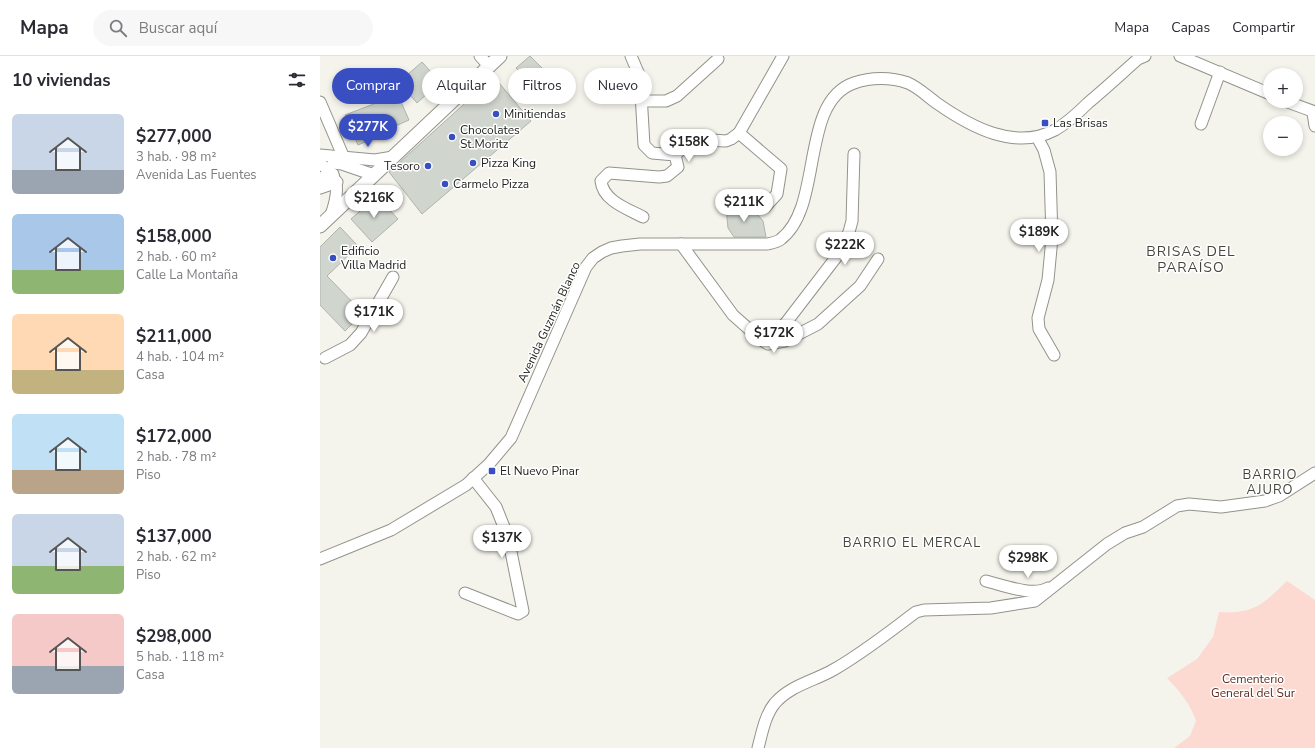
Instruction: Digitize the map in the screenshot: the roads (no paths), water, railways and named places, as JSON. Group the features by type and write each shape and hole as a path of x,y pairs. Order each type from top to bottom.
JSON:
{"main road":[{"path":"320,226 500,56"}],"street":[{"path":"480,56 489,66"},
{"path":"642,104 644,145 652,152 675,155 691,141 697,139 726,141 739,133 783,56"},
{"name":"Avenida Guzmán Blanco","path":"320,558 391,530 466,485 489,464 511,438 586,267 593,258 611,248 640,244 767,244 780,240 790,231 799,218 820,126 826,108 839,92 853,83 868,79 892,78 909,84 961,120 989,132 1021,139 1037,137 1056,130 1138,59 1145,56"},
{"path":"1180,56 1263,91"},
{"path":"629,58 635,68"},
{"path":"652,101 666,101 677,96 718,59"},
{"path":"1201,124 1220,72"},
{"path":"320,102 344,158"},
{"path":"1302,108 1314,113 1315,126"},
{"path":"739,133 769,157 781,169 777,194 765,207 751,207"},
{"path":"1037,137 1044,150 1050,172 1052,238 1048,280 1038,318 1039,328 1054,355"},
{"path":"760,339 784,324 841,252 850,232 852,222 854,154"},
{"path":"320,155 375,160 393,157"},
{"path":"643,218 612,199 602,188 601,181 604,176 614,172 660,177 668,176 678,167 675,155"},
{"path":"320,163 342,164 374,175"},
{"path":"320,163 335,178 337,196 331,215"},
{"path":"320,178 335,178"},
{"path":"320,188 335,178"},
{"path":"681,244 732,315 768,344 784,341 818,324 860,286 878,259"},
{"path":"324,358 350,345 361,332 393,276"},
{"path":"758,748 768,713 775,703 786,693 797,686 832,671 864,652 916,612 924,610 991,608 1031,603 1069,576 1112,541 1125,533 1143,526 1177,506 1189,504 1221,507 1265,502 1279,496 1315,473"},
{"path":"465,593 518,614 523,611 508,537 496,507 473,478"},
{"path":"986,581 1038,592 1069,576"}],"place":[{"name":"Minitiendas","path":"496,114"},
{"name":"Las Brisas","path":"1045,123"},
{"name":"Chocolates St.Moritz","path":"452,137"},
{"name":"Pizza King","path":"473,163"},
{"name":"Tesoro","path":"428,166"},
{"name":"Carmelo Pizza","path":"445,184"},
{"name":"Edificio Villa Madrid","path":"333,258"},
{"name":"El Nuevo Pinar","path":"492,471"}],"district":[{"name":"BRISAS DEL PARAÍSO","path":"1191,260"},
{"name":"BARRIO AJURO","path":"1270,482"},
{"name":"BARRIO EL MERCAL","path":"912,542"}],"park label":[{"name":"Cementerio General del Sur","path":"1253,686"}]}
